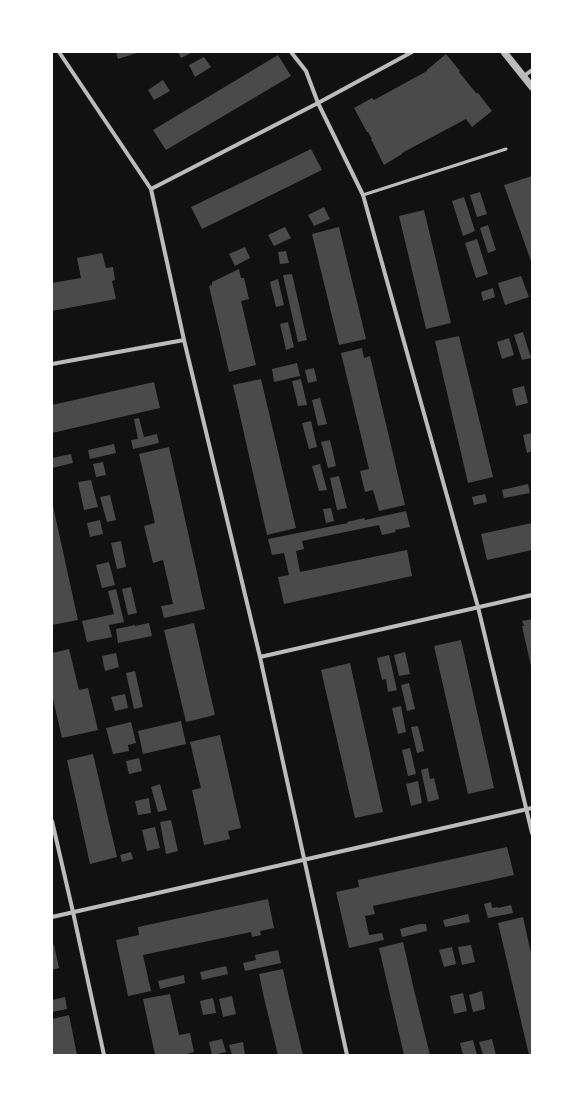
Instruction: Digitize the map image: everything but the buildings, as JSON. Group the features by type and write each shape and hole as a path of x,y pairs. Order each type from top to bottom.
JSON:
{"street":[{"path":"59,52 151,189 184,340 260,657 347,1055"},
{"path":"291,52 306,71 318,103 363,195 478,607 532,834"},
{"path":"151,189 318,103 412,52"},
{"path":"504,52 532,87"},
{"path":"524,76 532,70"},
{"path":"52,364 184,340"},
{"path":"260,657 532,595"},
{"path":"52,917 532,808"},
{"path":"52,820 104,1055"}],"lane":[{"path":"363,195 506,149"}]}
